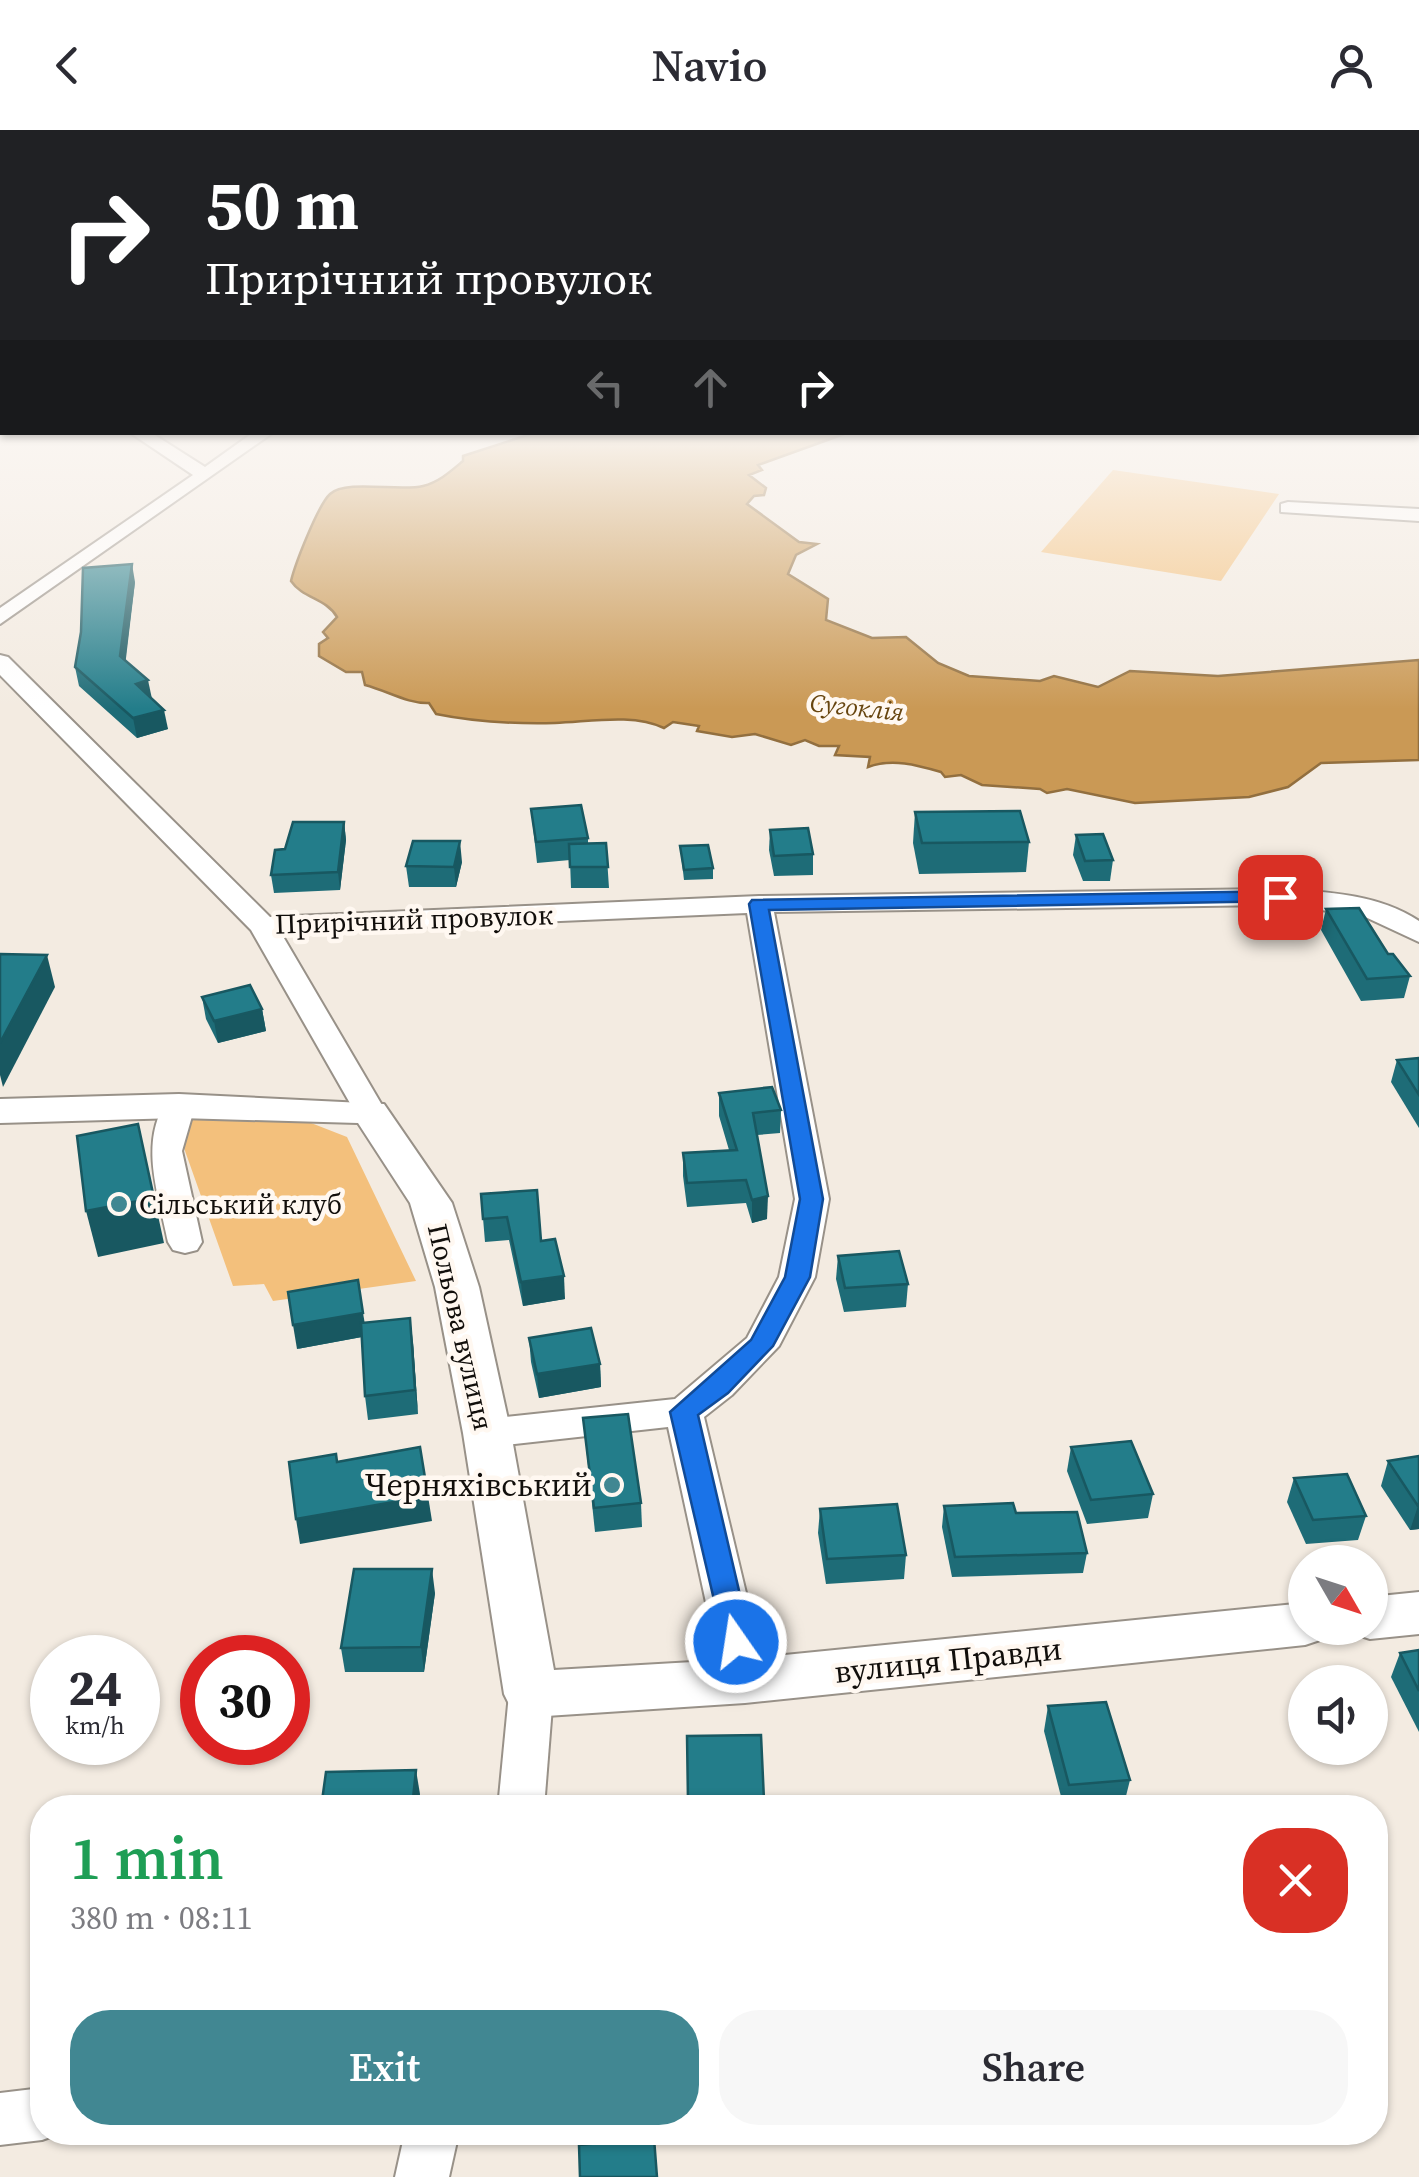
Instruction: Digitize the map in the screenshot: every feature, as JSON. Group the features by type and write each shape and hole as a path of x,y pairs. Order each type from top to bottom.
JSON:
{"street":[{"path":"0,618 141,519"},
{"name":"Прирічний провулок","path":"0,662 263,926 759,904 1280,897 1358,904 1398,917 1419,934"},
{"path":"487,1433 684,1412 719,1386 760,1346 797,1277 812,1199 759,904"},
{"path":"263,926 370,1112"},
{"path":"0,1111 178,1106 370,1112"},
{"path":"178,1106 166,1152 184,1242"},
{"name":"Польова вулиця","path":"370,1112 431,1204 456,1287 487,1433 532,1694 522,1795"},
{"path":"684,1412 745,1681"},
{"path":"1388,1616 1419,1613"},
{"name":"вулиця Правди","path":"532,1694 745,1681 1288,1626"},
{"path":"0,2119 30,2115"},
{"path":"422,2177 429,2145"}],"shaded area":[{"path":"1070,519 1263,519 1221,581 1041,552"},
{"path":"195,1116 306,1121 347,1137 416,1281 273,1301 264,1284 233,1286 179,1134"}],"water":[{"name":"Сугоклія","path":"315,519 767,519 799,542 817,544 796,555 788,574 828,599 826,620 872,638 906,637 938,663 969,676 1040,681 1054,676 1098,687 1130,671 1218,676 1419,660 1419,760 1321,763 1288,787 1249,797 1135,803 1067,789 1047,793 1040,789 982,785 961,775 945,777 941,772 904,764 868,767 870,757 835,755 839,746 819,746 805,740 791,745 755,734 732,737 673,722 664,728 624,720 525,723 436,714 429,703 365,685 362,672 346,672 319,656 319,644 328,638 323,632 337,617 291,581"}],"building":[{"path":"132,564 120,656 148,680 136,684 164,710 133,718 75,667 81,632 83,568"},
{"path":"581,805 588,838 536,842 531,809"},
{"path":"1020,811 1029,842 922,843 915,812"},
{"path":"293,822 344,822 338,872 271,875 275,850 285,849"},
{"path":"808,828 813,854 774,856 770,830"},
{"path":"1103,834 1113,860 1085,861 1076,835"},
{"path":"413,841 460,841 454,867 406,866"},
{"path":"606,843 608,867 570,867 569,844"},
{"path":"708,845 713,868 684,870 680,846"},
{"path":"1359,908 1388,954 1393,954 1410,976 1367,979 1326,909"},
{"path":"0,954 47,955 0,1043"},
{"path":"250,985 262,1009 214,1021 202,997"},
{"path":"1419,1058 1419,1095 1397,1060"},
{"path":"772,1087 781,1110 753,1113 768,1196 752,1200 746,1180 687,1183 683,1153 737,1150 719,1093"},
{"path":"138,1124 154,1198 86,1211 77,1136"},
{"path":"537,1190 541,1241 555,1239 564,1276 521,1282 507,1217 483,1219 481,1194"},
{"path":"899,1251 908,1284 845,1288 838,1256"},
{"path":"358,1280 363,1313 293,1325 288,1292"},
{"path":"410,1318 415,1390 365,1396 361,1323"},
{"path":"591,1328 600,1364 537,1374 529,1338"},
{"name":"Черняхівський","path":"628,1414 641,1503 594,1508 583,1418"},
{"path":"1131,1441 1153,1494 1091,1500 1071,1447"},
{"path":"420,1447 428,1496 296,1519 289,1462 336,1454 337,1462"},
{"path":"1419,1456 1419,1506 1418,1506 1388,1461"},
{"path":"1347,1474 1366,1516 1313,1520 1294,1478"},
{"path":"1013,1503 1016,1513 1077,1512 1087,1553 955,1557 944,1506"},
{"path":"897,1504 906,1555 827,1559 820,1509"},
{"path":"354,1569 432,1569 421,1647 341,1648"},
{"path":"1419,1650 1419,1691 1400,1653"},
{"path":"1106,1702 1130,1780 1069,1785 1048,1706"},
{"path":"761,1735 764,1795 688,1795 687,1736"},
{"path":"416,1770 413,1795 323,1795 326,1772"},
{"path":"579,2145 655,2145 657,2177 580,2177"}],"place":[{"name":"Сільський клуб","path":"119,1204"},
{"name":"Черняхівський","path":"612,1485"}],"route":[{"path":"736,1642 684,1412 719,1386 760,1346 797,1277 812,1199 759,904 1280,897"}]}
